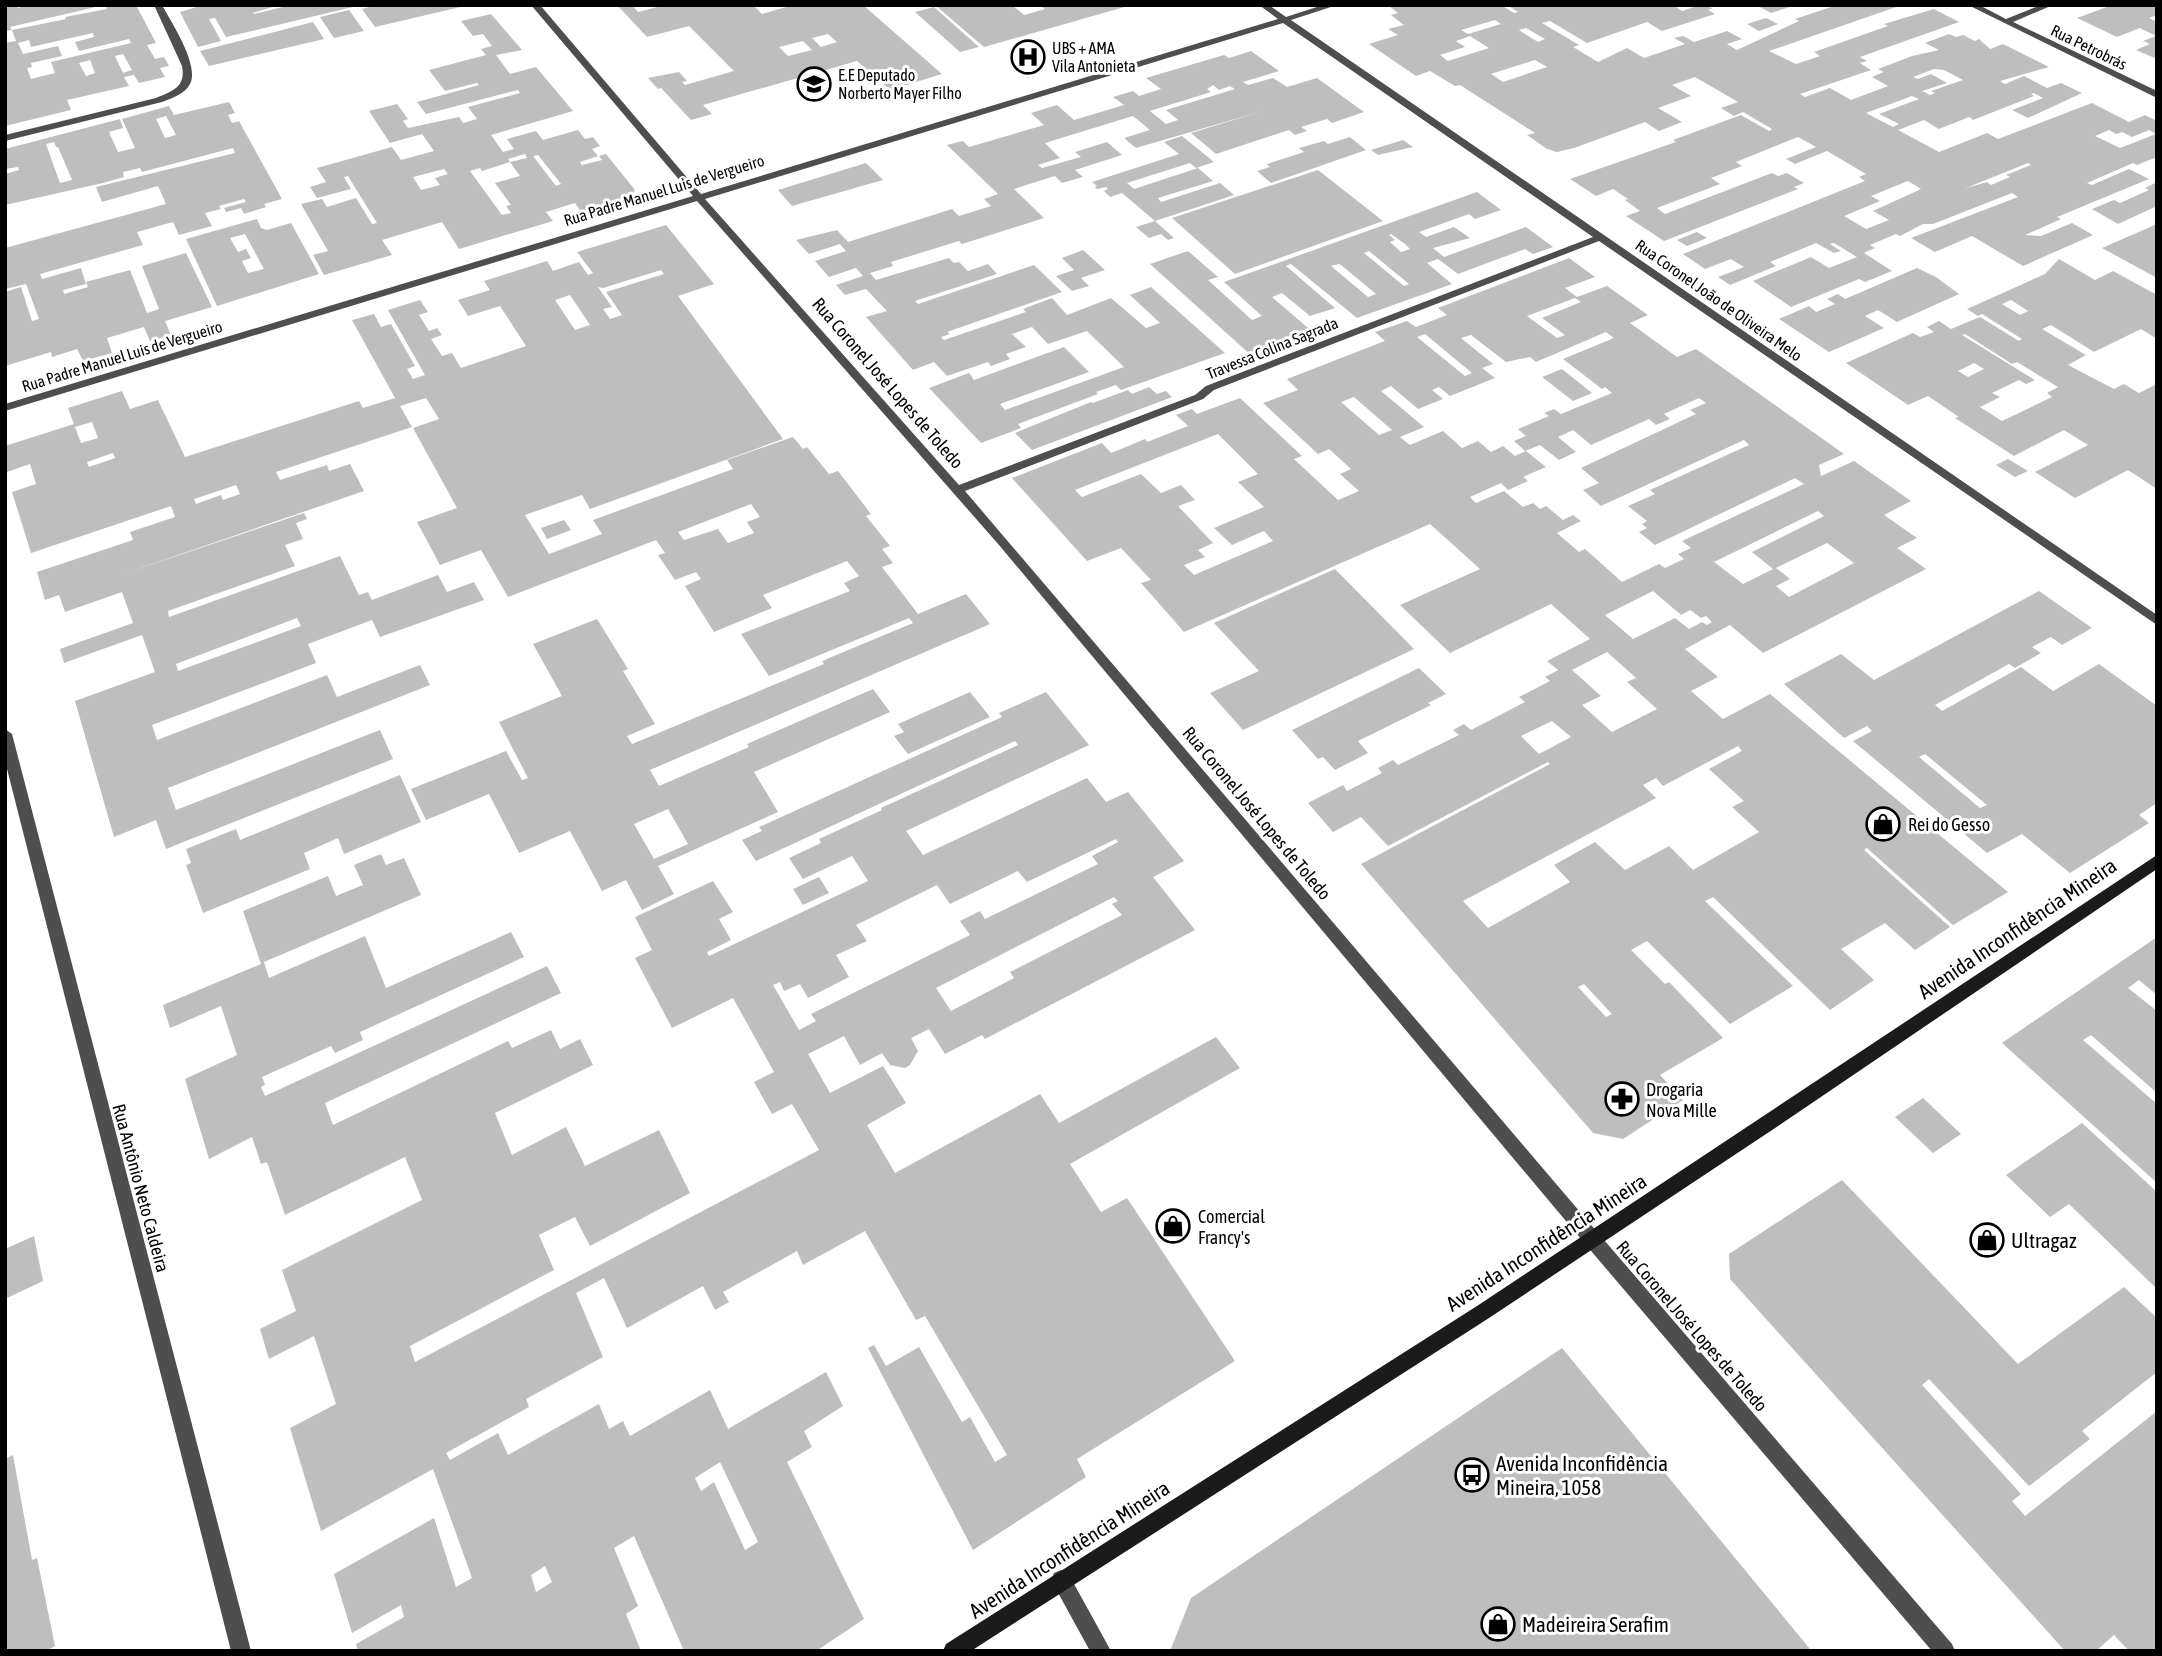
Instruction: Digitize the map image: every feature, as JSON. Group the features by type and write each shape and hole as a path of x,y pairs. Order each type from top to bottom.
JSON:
{"street":[{"path":"5,138 159,100 177,92 187,82 189,69 158,5"},
{"name":"Rua Coronel José Lopes de Toledo","path":"535,5 698,196 957,490 1945,1651"},
{"name":"Rua Coronel João de Oliveira Melo","path":"1263,5 2157,621"},
{"name":"Rua Padre Manuel Luis de Vergueiro","path":"5,408 1333,5"},
{"name":"Rua Petrobrás","path":"1972,5 2157,94"},
{"path":"2005,22 2049,5"},
{"name":"Travessa Colina Sagrada","path":"957,490 1199,397 1210,388 1258,369 1601,237"},
{"name":"Rua Antônio Neto Caldeira","path":"5,734 241,1651"},
{"name":"Avenida Inconfidência Mineira","path":"953,1651 1483,1312 1779,1117 2157,861"},
{"path":"1061,1580 1101,1651"}],"building":[{"path":"5,5 17,5 18,8 28,5 100,6 10,27 12,30 5,31"},
{"path":"136,5 156,43 147,45 155,59 164,57 169,66 160,68 165,77 139,83 134,75 124,77 129,86 67,100 71,110 5,126 5,43 16,41 12,30 107,9 106,7","holes":["93,33 94,37 75,42 79,51 129,39 131,43 51,62 55,73 31,79 27,68 32,67 31,63 62,56 58,46 23,54 18,43 29,40 31,47","123,54 132,70 123,73 115,56","90,60 95,73 86,76 79,63"]},
{"path":"203,5 279,5 254,14 291,5 353,7 226,37 215,18 209,19 221,41 198,47 180,12"},
{"path":"376,5 465,6 375,27 362,9"},
{"path":"617,5 632,5 638,12 665,5 753,5 762,14 793,5 863,5 942,74 890,90 857,61 703,105 712,114 691,120 648,78 679,72 687,81 682,82 685,85 734,71 689,26 647,37","holes":["828,34 837,42 821,47 812,38","803,41 812,50 788,56 779,47"]},
{"path":"935,5 1012,5 1024,15 1045,9 1040,5 1128,6 984,47"},
{"path":"1501,5 1514,13 1518,12 1507,5 1673,5 1682,11 1700,5 1713,8 1708,10 1715,14 1662,31 1647,22 1587,43 1550,21 1542,23 1579,45 1573,47 1598,62 1627,48 1644,58 1685,44 1674,38 1683,36 1694,42 1727,31 1742,39 1727,44 1737,50 1799,21 1795,19 1837,5 1902,5 1769,51 1796,64 1820,56 1814,52 1888,26 1884,24 1934,9 1959,22 1860,57 1867,61 1860,63 1871,70 1800,94 1805,97 1830,88 1851,100 1888,86 1872,77 1884,72 1878,69 1912,56 1939,50 1925,43 1949,34 1956,37 1963,35 1975,41 1979,39 1990,49 2003,44 2049,67 2000,81 2005,84 2024,76 2047,88 2061,83 2082,93 2028,118 2012,110 2043,98 2034,93 2031,94 2034,96 1973,120 1969,117 1939,129 1924,120 1898,130 1939,152 1987,133 1998,139 2092,103 2129,122 2145,115 2157,121 2157,157 2137,165 2133,163 2087,183 2092,185 2129,169 2149,179 2057,217 2061,219 2025,235 2041,236 2072,223 2093,235 2023,266 1972,236 1935,252 1911,238 2018,197 2012,193 1870,245 1875,248 1864,253 1892,271 1865,282 1859,279 1791,307 1753,281 1811,257 1829,268 1857,257 1834,243 1830,244 1841,251 1834,253 1816,243 1770,262 1776,266 1730,285 1718,277 1744,267 1731,259 1705,269 1683,254 1865,181 1859,177 1866,174 1827,151 1795,164 1786,159 1816,147 1798,137 1736,162 1742,166 1711,178 1720,184 1657,208 1665,214 1772,173 1778,176 1787,173 1804,183 1794,187 1798,189 1664,241 1626,216 1640,211 1613,189 1596,196 1570,179 1676,142 1673,140 1741,115 1769,131 1772,129 1743,112 1734,116 1721,108 1738,102 1695,77 1672,85 1691,96 1658,108 1682,122 1659,131 1645,122 1574,148 1557,152 1547,149 1527,135 1535,133 1460,85 1455,86 1430,71 1416,76 1369,44 1398,35 1388,29 1404,25 1391,15 1398,13 1390,7","holes":["1495,20 1501,24 1468,34 1461,30","1526,28 1545,39 1538,42 1519,30","1470,36 1489,48 1448,61 1440,55 1465,47 1456,41","1535,60 1547,67 1503,82 1491,74","1934,69 1944,70 1963,80 1931,91 1935,93 1930,95 1922,91 1947,83 1931,74 1918,79 1913,77","1912,96 1919,99 1879,114 1899,124 1893,127 1866,113","2109,130 2132,137 2149,130 2156,134 2120,148 2095,136","2028,163 2031,165 2006,175 2010,177 1991,185 1987,182 1966,188","1908,181 1921,189 1873,211 1889,220 1866,229 1844,216 1880,201 1871,196"]},
{"path":"1756,5 1793,5 1793,6 1771,13"},
{"path":"2112,5 2157,5 2157,15 2149,18 2157,22 2157,59 2136,50 2150,44 2143,41 2156,36 2140,28 2117,37 2077,18"},
{"path":"934,7 979,47 960,52 915,12"},
{"path":"349,10 364,31 334,38 320,17"},
{"path":"491,14 522,50 496,55 510,74 536,67 573,111 491,135 503,152 514,149 507,139 536,131 543,140 578,130 585,139 593,137 600,146 592,149 598,156 580,162 582,165 602,160 599,156 606,154 635,190 629,199 582,213 575,203 546,212 553,221 459,249 442,222 382,240 392,255 324,275 313,255 328,251 301,204 322,199 327,207 356,198 372,224 377,223 348,176 344,177 351,189 317,198 310,187 326,182 317,168 392,147 401,160 434,151 422,134 390,143 369,111 397,104 408,119 403,121 408,128 459,117 463,123 477,119 468,107 520,93 518,90 426,114 417,102 479,85 477,83 445,91 429,70 486,55 481,49 492,46 483,34 473,36 461,21","holes":["525,154 527,158 510,162 508,159","538,155 561,184 556,186 533,156","510,162 520,176 495,183 511,205 506,206 511,213 502,215 470,171 480,168 482,171","444,169 448,174 435,178 440,185 421,190 413,177"]},
{"path":"1766,18 1778,24 1759,31 1747,24"},
{"path":"313,22 324,39 209,66 200,51"},
{"path":"1251,51 1279,71 1243,82 1248,85 1273,78 1287,87 1317,78 1364,112 1332,123 1327,119 1301,127 1307,131 1295,135 1289,130 1216,154 1191,133 1266,110 1136,148 1124,138 1150,130 1133,116 1045,143 1060,158 1038,165 1042,168 1081,157 1075,152 1107,142 1122,155 1075,170 1083,177 1062,183 1055,176 1014,189 1044,218 962,244 959,241 891,262 893,266 870,273 876,280 949,258 954,263 959,262 968,271 988,264 997,274 915,301 918,304 1034,265 1062,292 947,332 950,334 941,337 944,340 1026,312 1023,309 1052,298 1067,315 1111,298 1146,328 1160,323 1130,295 1151,287 1225,353 1121,390 1116,385 1096,392 1098,394 1018,424 1021,428 981,443 929,388 969,373 974,380 1064,347 1089,372 1000,404 1005,410 1124,367 1087,331 1048,344 1032,327 1012,334 1026,347 1006,354 1010,359 991,366 988,362 947,376 934,362 913,370 866,317 887,311 866,289 845,295 836,285 863,276 856,268 829,277 815,261 846,251 840,244 809,254 796,240 837,230 848,242 952,209 959,216 991,206 984,199 998,194 947,145 963,141 969,147 1044,125 1031,113 1057,105 1074,120 1124,105 1113,97 1133,91 1139,96 1161,89 1146,78 1224,55 1229,58","holes":["1213,85 1219,90 1230,86 1235,89 1166,110 1178,120 1166,124 1150,111 1211,92 1207,89"]},
{"path":"229,102 235,113 228,115 232,123 239,121 282,199 244,214 241,208 226,212 224,208 246,202 244,199 219,206 221,209 205,213 212,226 179,235 173,222 137,232 143,245 40,274 42,279 81,268 86,284 63,290 64,294 88,287 86,282 130,270 147,313 159,309 142,266 186,253 212,307 165,321 171,335 150,341 144,327 107,338 112,353 83,361 77,349 52,357 51,352 5,366 5,292 21,287 32,321 39,319 26,284 5,289 5,248 166,204 158,186 102,202 96,187 235,153 233,148 142,172 140,168 123,172 124,177 103,183 5,205 5,174 19,170 18,167 5,169 5,149 120,119 123,128 109,132 118,152 135,148 122,119 169,106 174,115","holes":["166,116 176,135 165,138 156,119","54,142 58,147 72,180 60,183 46,144"]},
{"path":"1182,136 1214,162 1196,168 1190,163 1127,183 1134,189 1198,168 1213,181 1158,198 1161,202 1220,183 1234,195 1155,221 1122,193 1110,197 1104,191 1108,189 1106,187 1097,189 1092,182 1179,154 1164,142"},
{"path":"1350,137 1366,150 1271,183 1257,171 1270,167 1267,164 1304,152 1299,148 1324,141 1328,144"},
{"path":"1403,140 1413,147 1378,155 1371,150"},
{"path":"866,163 883,180 792,206 778,190"},
{"path":"1318,170 1383,221 1235,274 1172,218"},
{"path":"2157,182 2157,206 2118,224 2092,209 2114,200 2120,203 2149,190 2145,188"},
{"path":"1477,192 1501,210 1475,219 1469,214 1419,232 1426,237 1454,227 1470,238 1433,248 1444,257 1526,227 1553,247 1533,254 1525,249 1458,274 1438,259 1427,263 1452,284 1357,318 1291,264 1286,266 1335,308 1310,316 1282,293 1272,297 1315,334 1253,357 1150,264 1188,251 1218,277 1208,280 1252,320 1262,316 1224,282","holes":["1389,235 1405,244 1410,249 1401,252 1390,242 1395,240","1369,251 1409,284 1404,286 1364,253","1341,265 1376,294 1368,297 1331,266"]},
{"path":"257,219 261,228 267,230 291,223 319,274 217,306 186,239","holes":["245,234 264,269 248,273 242,261 251,258 246,249 238,252 230,238"]},
{"path":"1155,221 1174,238 1168,240 1161,234 1149,238 1136,227"},
{"path":"2157,224 2157,278 2102,248"},
{"path":"666,225 714,284 678,296 783,439 590,509 582,495 525,515 549,554 602,534 593,520 733,469 727,460 793,437 803,449 807,447 829,474 838,471 871,514 866,516 890,546 882,549 893,563 882,567 918,614 966,594 990,624 650,770 659,786 873,689 890,712 754,772 778,812 658,866 674,894 642,910 626,880 602,891 570,831 519,853 489,794 426,820 411,789 506,751 522,780 528,778 499,722 562,696 533,644 597,619 628,669 623,671 655,724 627,736 632,744 824,664 822,661 913,623 909,618 769,676 741,634 850,591 844,583 859,576 847,561 763,595 772,608 714,632 685,586 701,579 696,572 675,580 658,555 665,553 656,540 508,597 481,550 440,565 417,522 457,508 413,428 439,419 426,398 400,406 412,427 276,472 280,480 327,465 329,471 350,464 364,491 120,575 304,513 307,519 296,523 303,539 285,545 295,566 168,611 169,617 340,556 359,595 368,592 372,600 438,575 447,592 474,582 484,600 380,637 372,620 308,644 316,663 152,725 157,740 327,675 337,697 420,665 430,685 168,788 176,810 380,730 393,759 166,849 156,820 114,837 75,701 155,672 142,635 64,663 60,649 133,623 122,592 65,612 59,595 45,600 37,572 133,540 130,532 175,517 171,506 31,553 12,492 36,484 30,464 7,472 5,446 74,424 68,408 122,391 130,409 158,400 185,457 359,401 363,408 395,398 352,320 374,314 381,327 391,324 415,366 407,369 413,379 425,375 388,310 420,300 428,312 419,315 429,331 437,328 442,335 431,339 442,356 452,353 461,368 526,346 500,306 468,316 458,300 490,290 484,281 547,261 553,271 579,262 588,275 593,273 577,252","holes":["661,270 664,274 606,292 622,315 610,319 603,309 612,307 598,287 603,288","570,295 590,325 575,330 555,300","92,422 98,438 81,443 75,427","113,453 115,458 89,467 87,462","236,485 240,494 223,500 221,495 196,504 194,499","751,504 760,517 747,522 754,533 728,543 718,529 684,540 678,532","297,618 301,626 178,671 176,664","668,809 688,844 654,859 634,824"]},
{"path":"1697,232 1707,238 1687,246 1677,240"},
{"path":"1083,250 1105,270 1081,278 1089,286 1072,291 1056,276 1074,270 1062,258"},
{"path":"1569,258 1595,277 1565,288 1577,297 1607,286 1648,315 1630,323 1677,357 1696,349 1844,454 1819,465 1821,476 1854,461 1911,501 1884,515 1917,538 1897,548 1926,569 1763,653 1730,625 1685,649 1718,677 1691,691 1723,719 1770,694 2008,892 1953,925 1867,848 1864,850 1950,927 1915,950 1885,923 1841,949 1874,980 1830,1010 1713,897 1705,901 1793,986 1730,1024 1647,941 1631,950 1665,984 1669,982 1723,1038 1660,1075 1683,1100 1623,1139 1593,1133 1361,864 1550,764 1548,762 1388,846 1361,817 1333,832 1308,803 1343,785 1347,791 1382,773 1378,768 1393,760 1398,765 1459,735 1453,730 1464,724 1471,730 1525,702 1519,697 1550,681 1545,677 1558,670 1547,661 1590,639 1551,604 1450,653 1400,605 1480,569 1430,524 1184,632 1141,583 1151,580 1121,548 1087,561 1012,478 1102,443 1111,453 1145,439 1147,442 1188,426 1176,415 1192,409 1197,414 1240,398 1302,456 1294,459 1338,500 1359,491 1340,474 1351,469 1329,449 1318,454 1263,403 1298,390 1287,379 1385,341 1375,332 1407,321 1416,327 1447,315 1438,308","holes":["1575,298 1581,302 1542,318 1565,335 1557,338 1527,316","1606,332 1614,338 1563,359 1602,389 1605,387 1612,393 1561,414 1554,409 1544,413 1549,416 1518,429 1526,436 1514,441 1525,451 1540,445 1559,460 1576,452 1558,437 1573,430 1591,445 1649,419 1656,425 1670,419 1664,414 1699,398 1706,403 1690,410 1696,414 1581,468 1599,483 1583,490 1601,506 1744,440 1749,445 1650,490 1655,494 1628,506 1647,521 1642,524 1647,528 1639,532 1655,545 1795,478 1804,484 1682,541 1691,548 1678,554 1684,559 1665,568 1659,564 1622,582 1585,549 1579,552 1557,533 1581,521 1573,515 1563,520 1546,506 1540,509 1533,503 1523,507 1504,491 1476,503 1470,497 1501,483 1508,490 1528,481 1523,477 1546,467 1526,451 1515,456 1503,446 1491,452 1478,441 1462,448 1443,431 1410,445 1400,437 1424,427 1381,391 1391,386 1418,409 1443,399 1432,390 1439,387 1450,396 1495,378 1482,368 1493,364 1461,338 1471,335 1506,362 1530,357 1536,362","1425,334 1472,373 1465,376 1417,337","1354,397 1392,430 1379,435 1341,402","1218,434 1258,474 1238,482 1264,507 1214,528 1232,545 1264,531 1273,541 1194,575 1184,565 1205,557 1198,550 1213,543 1178,506 1195,500 1181,485 1161,493 1141,474 1082,497 1075,490","1818,511 1824,516 1752,552 1773,569 1743,584 1714,562","1827,543 1854,563 1789,597 1776,586 1790,579 1776,568","1653,591 1681,615 1690,610 1701,618 1706,616 1712,622 1707,625 1702,622 1689,629 1675,618 1633,639 1605,615","1607,652 1636,678 1627,682 1657,709 1612,732 1582,705 1601,696 1572,670","1552,721 1571,737 1539,754 1521,736","1738,746 1742,751 1709,769 1744,801 1732,807 1759,832 1693,870 1669,846 1625,870 1595,842 1554,865 1570,882 1488,928 1463,901 1656,798 1643,785 1656,778 1663,786","1584,984 1612,1014 1606,1017 1578,987"]},
{"path":"2059,259 2095,280 2113,271 2157,295 2157,339 2141,329 2094,352 2051,325 2042,329 2086,355 2068,365 2114,389 2124,384 2139,393 2157,384 2157,489 2128,470 2075,498 2035,472 2088,445 2064,430 2014,456 1955,418 1959,417 1928,396 1908,405 1846,363 1913,333 1920,337 1934,332 1927,327 1939,321 1951,329 1980,317 2019,341 2022,339 1982,314 1978,316 1967,309 2045,274","holes":["2011,300 2028,311 2020,315 2002,304","1965,334 2012,364 2017,362 2058,387 2047,393 2052,397 2002,421 1980,407 2000,397 1992,393 2019,380 2026,384 2035,380 1962,335","1974,363 1984,369 1968,377 1958,371"]},
{"path":"1917,268 1936,277 1959,294 1897,322 1878,310 1865,316 1884,328 1829,352 1779,319 1809,306 1816,312 1835,304 1827,299 1838,294 1845,299"},
{"path":"1562,369 1592,393 1573,401 1542,377"},
{"path":"1149,387 1157,394 1166,391 1172,397 1032,450 1015,433 1091,402 1128,390 1132,394"},
{"path":"2008,459 2028,471 2015,477 1996,465"},
{"path":"564,520 571,530 547,539 541,528"},
{"path":"1335,569 1414,649 1243,730 1210,693 1259,671 1214,623"},
{"path":"2039,591 2092,628 2062,645 2051,637 2032,647 2041,653 2015,668 2009,664 1935,705 1942,711 2021,667 2053,691 2099,664 2157,706 2157,803 2139,815 2149,823 2070,873 2022,834 1987,853 1853,741 1872,731 1867,726 1844,738 1784,684 1841,654 1874,680","holes":["1925,754 1987,805 1980,808 1919,757"]},
{"path":"1419,668 1446,694 1428,703 1431,705 1358,741 1368,753 1335,770 1323,757 1318,759 1292,730"},
{"path":"970,692 990,717 908,754 894,736 904,732 898,724"},
{"path":"1046,692 1089,745 906,831 923,855 1087,778 1106,802 1128,792 1184,861 1153,877 1195,930 985,1039 982,1035 945,1054 929,1029 911,1038 918,1051 910,1065 905,1068 890,1065 882,1053 860,1065 844,1036 808,1054 830,1093 883,1066 906,1103 867,1125 895,1173 1040,1094 1059,1123 1216,1037 1240,1068 1070,1164 1101,1212 1127,1198 1235,1361 1077,1459 1086,1477 973,1550 868,1348 874,1345 886,1366 919,1347 962,1422 970,1417 995,1462 1007,1455 925,1316 916,1320 865,1231 803,1265 797,1251 723,1292 729,1302 715,1310 703,1286 627,1328 604,1278 576,1293 603,1357 526,1399 529,1407 446,1453 450,1460 498,1433 508,1455 599,1404 609,1429 623,1421 630,1436 710,1390 728,1429 826,1372 843,1406 804,1431 812,1447 787,1462 864,1619 816,1651 684,1651 634,1536 614,1548 638,1606 626,1614 641,1651 358,1651 356,1644 404,1617 401,1605 352,1633 334,1574 434,1518 456,1587 472,1578 433,1469 321,1531 290,1428 336,1404 314,1336 269,1359 260,1329 296,1311 282,1270 422,1200 405,1157 285,1215 267,1162 261,1164 252,1137 209,1159 185,1079 237,1055 221,1006 170,1028 163,1005 261,964 243,911 328,876 336,896 363,885 354,865 381,854 386,865 404,858 421,895 264,962 269,978 365,936 386,988 511,932 524,957 360,1032 363,1040 335,1053 331,1046 262,1077 265,1085 261,1087 265,1096 547,966 561,993 325,1103 333,1125 508,1041 512,1048 551,1030 560,1049 580,1039 593,1065 495,1113 512,1155 566,1127 585,1166 659,1130 690,1193 590,1246 575,1217 539,1235 554,1270 410,1346 415,1362 819,1150 792,1104 772,1114 754,1082 774,1072 733,998 672,1028 635,958 652,950 635,917 713,881 733,912 719,919 731,940 707,952 709,956 868,881 852,856 803,879 789,858 821,843 819,839 882,810 881,808 1018,745 1015,741 756,861 742,840 762,831 759,827 1002,717 999,713","holes":["1116,839 1118,842 1092,856 1098,864 985,919 980,911 960,921 970,935 811,1014 816,1021 799,1030 773,985 780,982 784,991 800,984 808,998 849,977 836,955 867,941 856,925 937,885 950,904 1018,871 1027,882","1114,897 1118,901 1112,904 1122,915 1010,972 1014,978 951,1011 936,988","720,1462 758,1542 745,1550 714,1482 701,1491 695,1478","545,1566 552,1582 536,1592 531,1575"]},
{"path":"400,775 421,822 344,854 338,838 304,853 310,869 203,913 186,865 191,863 186,849 236,829 240,840"},
{"path":"819,877 829,893 803,905 793,889"},
{"path":"2157,937 2157,995 2139,980 2128,988 2157,1011 2157,1093 2091,1035 2083,1040 2157,1104 2157,1183 2002,1043"},
{"path":"1923,1098 1961,1134 1933,1153 1895,1117"},
{"path":"2082,1123 2157,1192 2157,1289 2069,1204 2050,1217 2006,1175"},
{"path":"1842,1180 2018,1364 2124,1287 2157,1318 2157,1372 2082,1431 2090,1439 2029,1486 1929,1379 1922,1385 2021,1494 2012,1501 2025,1516 2157,1411 2157,1651 2129,1651 2114,1635 2096,1651 2065,1651 1730,1279 1729,1254"},
{"path":"34,1236 43,1281 5,1299 5,1249"},
{"path":"1562,1348 1810,1649 1170,1651 1191,1598"},
{"path":"13,1455 32,1560 37,1558 55,1646 46,1651 5,1651 5,1459"}],"place":[{"name":"UBS + AMA Vila Antonieta","path":"1028,57"},
{"name":"E.E Deputado Norberto Mayer Filho","path":"814,84"},
{"name":"Rei do Gesso","path":"1883,824"},
{"name":"Drogaria Nova Mille","path":"1622,1099"},
{"name":"Comercial Francy's","path":"1173,1226"},
{"name":"Ultragaz","path":"1987,1240"},
{"name":"Avenida Inconfidência Mineira, 1058","path":"1472,1475"},
{"name":"Madeireira Serafim","path":"1498,1624"}]}
